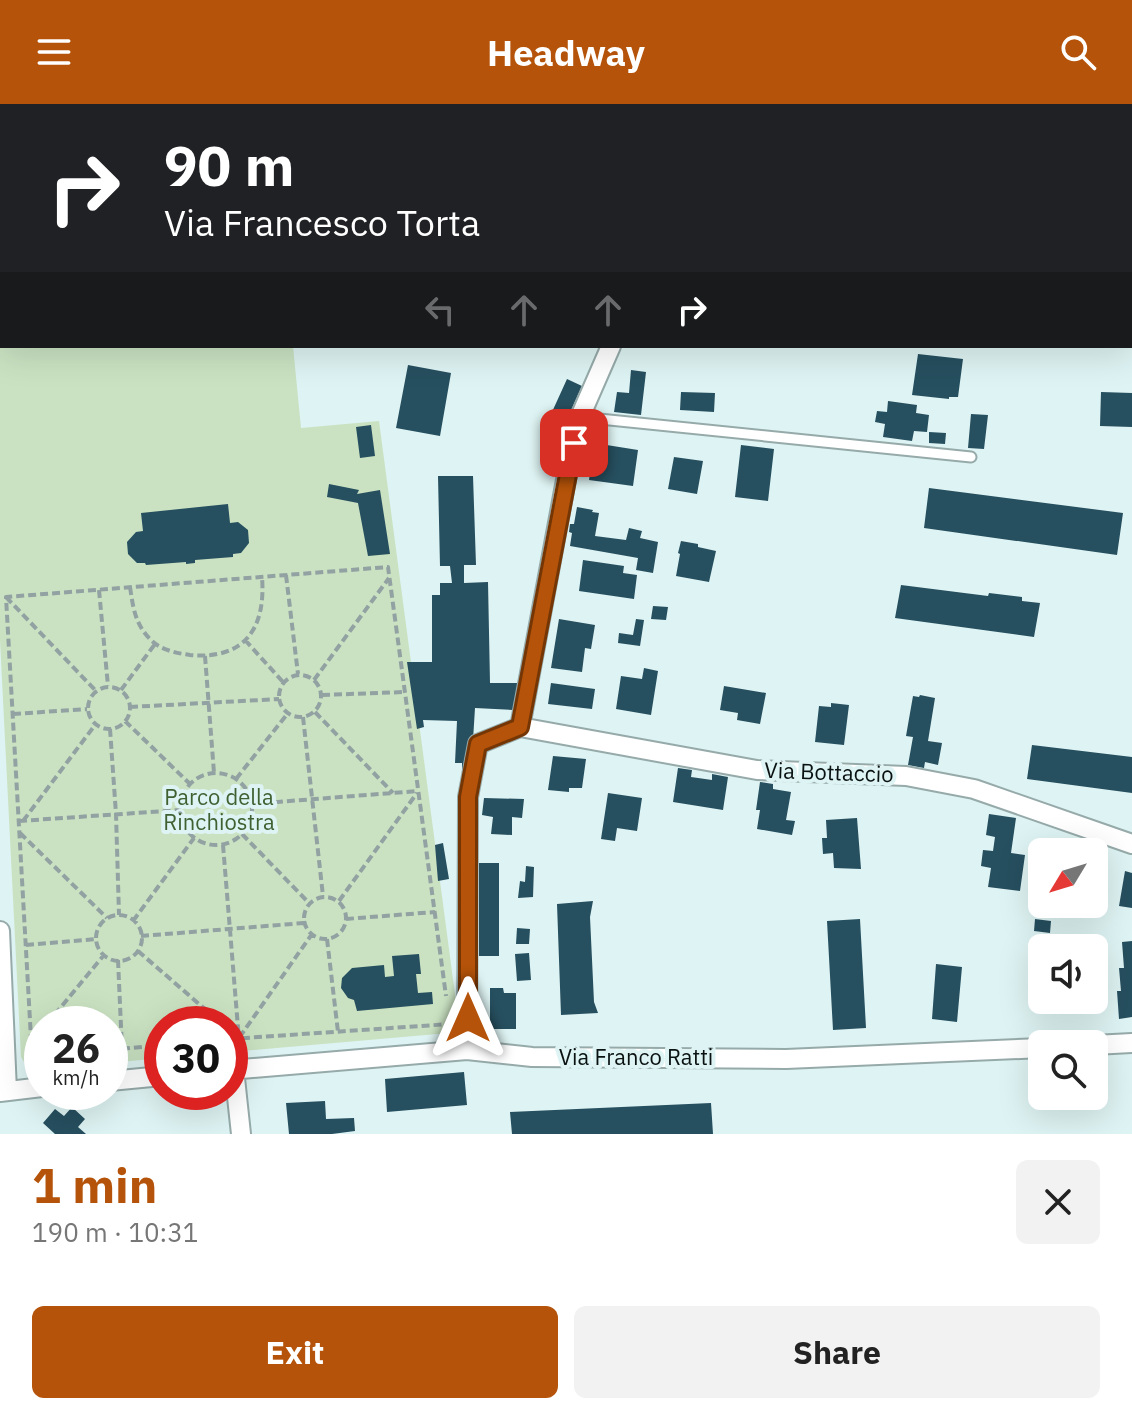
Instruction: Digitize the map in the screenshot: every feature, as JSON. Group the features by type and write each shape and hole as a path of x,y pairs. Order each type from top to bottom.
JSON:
{"street":[{"path":"467,1050 468,797 478,744 520,727 580,417 610,348"},
{"name":"Via Bottaccio","path":"520,727 757,770 906,776 974,789 1132,844"},
{"path":"0,931 4,1092 24,1089"},
{"path":"1108,1044 1132,1043"},
{"name":"Via Franco Ratti","path":"248,1068 467,1050 532,1057 786,1059 1028,1049"},
{"path":"238,1110 241,1134"}],"lane":[{"path":"580,417 971,457"}],"path":[{"path":"6,597 388,567 447,996"},
{"path":"286,575 298,674"},
{"path":"130,587 134,615 155,644 174,652 205,656 222,653 245,640 258,622 264,594 262,577"},
{"path":"314,680 390,577"},
{"path":"99,590 108,686"},
{"path":"6,597 96,691"},
{"path":"6,597 29,1006"},
{"path":"245,640 283,682"},
{"path":"121,690 155,644"},
{"path":"205,656 214,773"},
{"path":"298,674 314,680 322,695 320,704 315,712 303,717 292,716 281,706 279,699 283,682 298,674"},
{"path":"108,686 121,690 128,699 129,716 115,728 95,725 87,709 96,691 108,686"},
{"path":"322,695 405,692"},
{"path":"130,707 279,699"},
{"path":"13,714 87,709"},
{"path":"315,712 393,793"},
{"path":"236,779 288,713"},
{"path":"303,717 323,896"},
{"path":"125,721 190,784"},
{"path":"21,821 95,725"},
{"path":"110,729 119,915"},
{"path":"209,773 236,779 246,790 251,804 252,816 247,828 239,838 223,845 199,842 187,832 180,818 180,803 185,789 195,779 209,773"},
{"path":"251,804 418,791"},
{"path":"339,901 418,791"},
{"path":"21,821 180,810"},
{"path":"19,832 107,918"},
{"path":"242,834 309,903"},
{"path":"133,921 194,838"},
{"path":"223,845 236,1006"},
{"path":"323,896 339,901 346,919 340,933 327,938 312,934 304,923 304,911 309,903 323,896"},
{"path":"346,919 435,912"},
{"path":"119,915 133,921 139,927 141,936 138,951 131,958 118,960 110,959 98,948 97,929 107,918 119,915"},
{"path":"141,936 304,923"},
{"path":"248,1025 312,934"},
{"path":"327,938 338,1032"},
{"path":"26,945 97,939"},
{"path":"138,951 201,1006"},
{"path":"62,1006 104,955"},
{"path":"118,960 120,1006"},
{"path":"248,1037 450,1024"}],"green space":[{"name":"Parco della Rinchiostra","path":"0,348 293,348 301,428 379,421 460,1032 248,1050 248,1006 144,1006 144,1060 128,1061 128,1006 24,1006 24,1061 21,1057 0,640"}],"building":[{"path":"918,354 963,359 958,397 912,395"},
{"path":"408,365 451,373 440,436 396,428"},
{"path":"631,370 646,372 641,415 614,412 617,392 629,393"},
{"path":"567,379 582,386 564,426 559,455 542,453 547,423"},
{"path":"681,392 715,393 714,412 680,410"},
{"path":"1101,392 1132,393 1132,427 1100,426"},
{"path":"888,401 917,405 916,413 929,415 927,432 914,431 912,441 883,437 885,424 875,422 877,411 887,412"},
{"path":"971,414 988,415 984,449 968,448"},
{"path":"371,425 375,456 360,458 356,427"},
{"path":"929,432 946,433 945,444 929,443"},
{"path":"594,443 638,450 633,486 589,480"},
{"path":"741,445 774,449 768,501 735,497"},
{"path":"674,457 703,461 697,494 668,489"},
{"path":"438,476 473,476 476,565 464,565 464,583 488,582 490,683 523,683 520,704 513,710 475,708 471,772 462,771 462,763 455,763 457,721 423,720 424,727 417,729 407,662 432,662 432,595 440,595 440,583 452,583 450,566 440,566"},
{"path":"329,484 359,490 357,494 380,490 390,554 368,556 358,503 327,497"},
{"path":"929,488 1123,513 1117,555 924,528"},
{"path":"228,504 230,523 238,522 248,530 249,543 233,557 195,560 195,563 186,564 146,565 137,563 128,554 127,542 136,532 143,531 141,513"},
{"path":"577,507 599,513 595,536 626,540 629,528 642,531 640,538 658,542 653,573 636,570 638,558 570,546 570,524 574,524"},
{"path":"681,541 716,551 709,582 676,576"},
{"path":"583,560 624,566 623,573 637,575 634,599 579,591"},
{"path":"901,585 1022,597 1022,601 1040,603 1034,637 895,618"},
{"path":"653,606 668,607 666,620 651,619"},
{"path":"559,619 595,625 591,649 585,648 582,672 551,668"},
{"path":"636,619 644,620 640,646 618,643 619,633 633,635"},
{"path":"644,668 658,671 651,715 616,709 621,676 642,679"},
{"path":"551,683 595,689 592,709 548,704"},
{"path":"724,686 766,693 760,724 737,720 738,713 720,710"},
{"path":"913,696 935,698 928,741 942,743 938,765 925,762 924,768 908,765 913,737 906,736"},
{"path":"831,703 849,705 844,745 815,742 819,706 831,707"},
{"path":"1032,745 1132,757 1132,793 1027,779"},
{"path":"553,756 586,759 582,788 569,788 569,792 548,790"},
{"path":"678,768 692,770 691,777 712,780 712,774 728,777 723,810 673,802"},
{"path":"760,782 773,784 773,789 791,792 786,820 795,821 792,835 757,829"},
{"path":"608,793 642,798 637,831 617,828 615,841 601,839"},
{"path":"484,798 524,799 522,818 512,817 512,835 491,834 493,817 482,815"},
{"path":"989,814 1016,818 1011,853 1025,855 1020,891 988,887 991,868 981,866 983,850 993,851 995,837 986,835"},
{"path":"857,818 861,869 834,868 833,853 823,854 822,838 827,838 826,820"},
{"path":"443,843 449,879 438,881 435,845"},
{"path":"479,863 499,863 499,956 479,956"},
{"path":"526,866 534,867 533,897 518,898 520,881 525,882"},
{"path":"1125,871 1132,873 1132,908 1119,906"},
{"path":"593,901 590,917 594,1002 598,1013 561,1015 557,904"},
{"path":"860,919 866,1028 833,1030 827,921"},
{"path":"1035,919 1051,921 1050,933 1034,931"},
{"path":"517,928 530,929 529,944 516,944"},
{"path":"1132,941 1132,1017 1119,1019 1117,991 1121,991 1119,968 1124,968 1122,942"},
{"path":"529,953 531,980 517,981 515,954"},
{"path":"419,954 421,974 416,974 418,993 432,992 433,1004 357,1011 354,1000 348,998 341,988 342,978 352,968 384,965 385,977 394,976 392,956"},
{"path":"936,964 962,967 957,1022 932,1019"},
{"path":"490,988 503,988 504,993 516,993 516,1029 490,1029"},
{"path":"464,1072 467,1105 387,1112 385,1079"},
{"path":"325,1101 326,1119 354,1118 355,1131 289,1134 286,1103"},
{"path":"711,1103 713,1134 512,1134 510,1112"},
{"path":"54,1110 64,1116 69,1110 75,1110 85,1119 78,1127 86,1134 55,1134 43,1123"}],"route":[{"path":"468,1018 468,797 478,744 520,727 574,443"}]}
